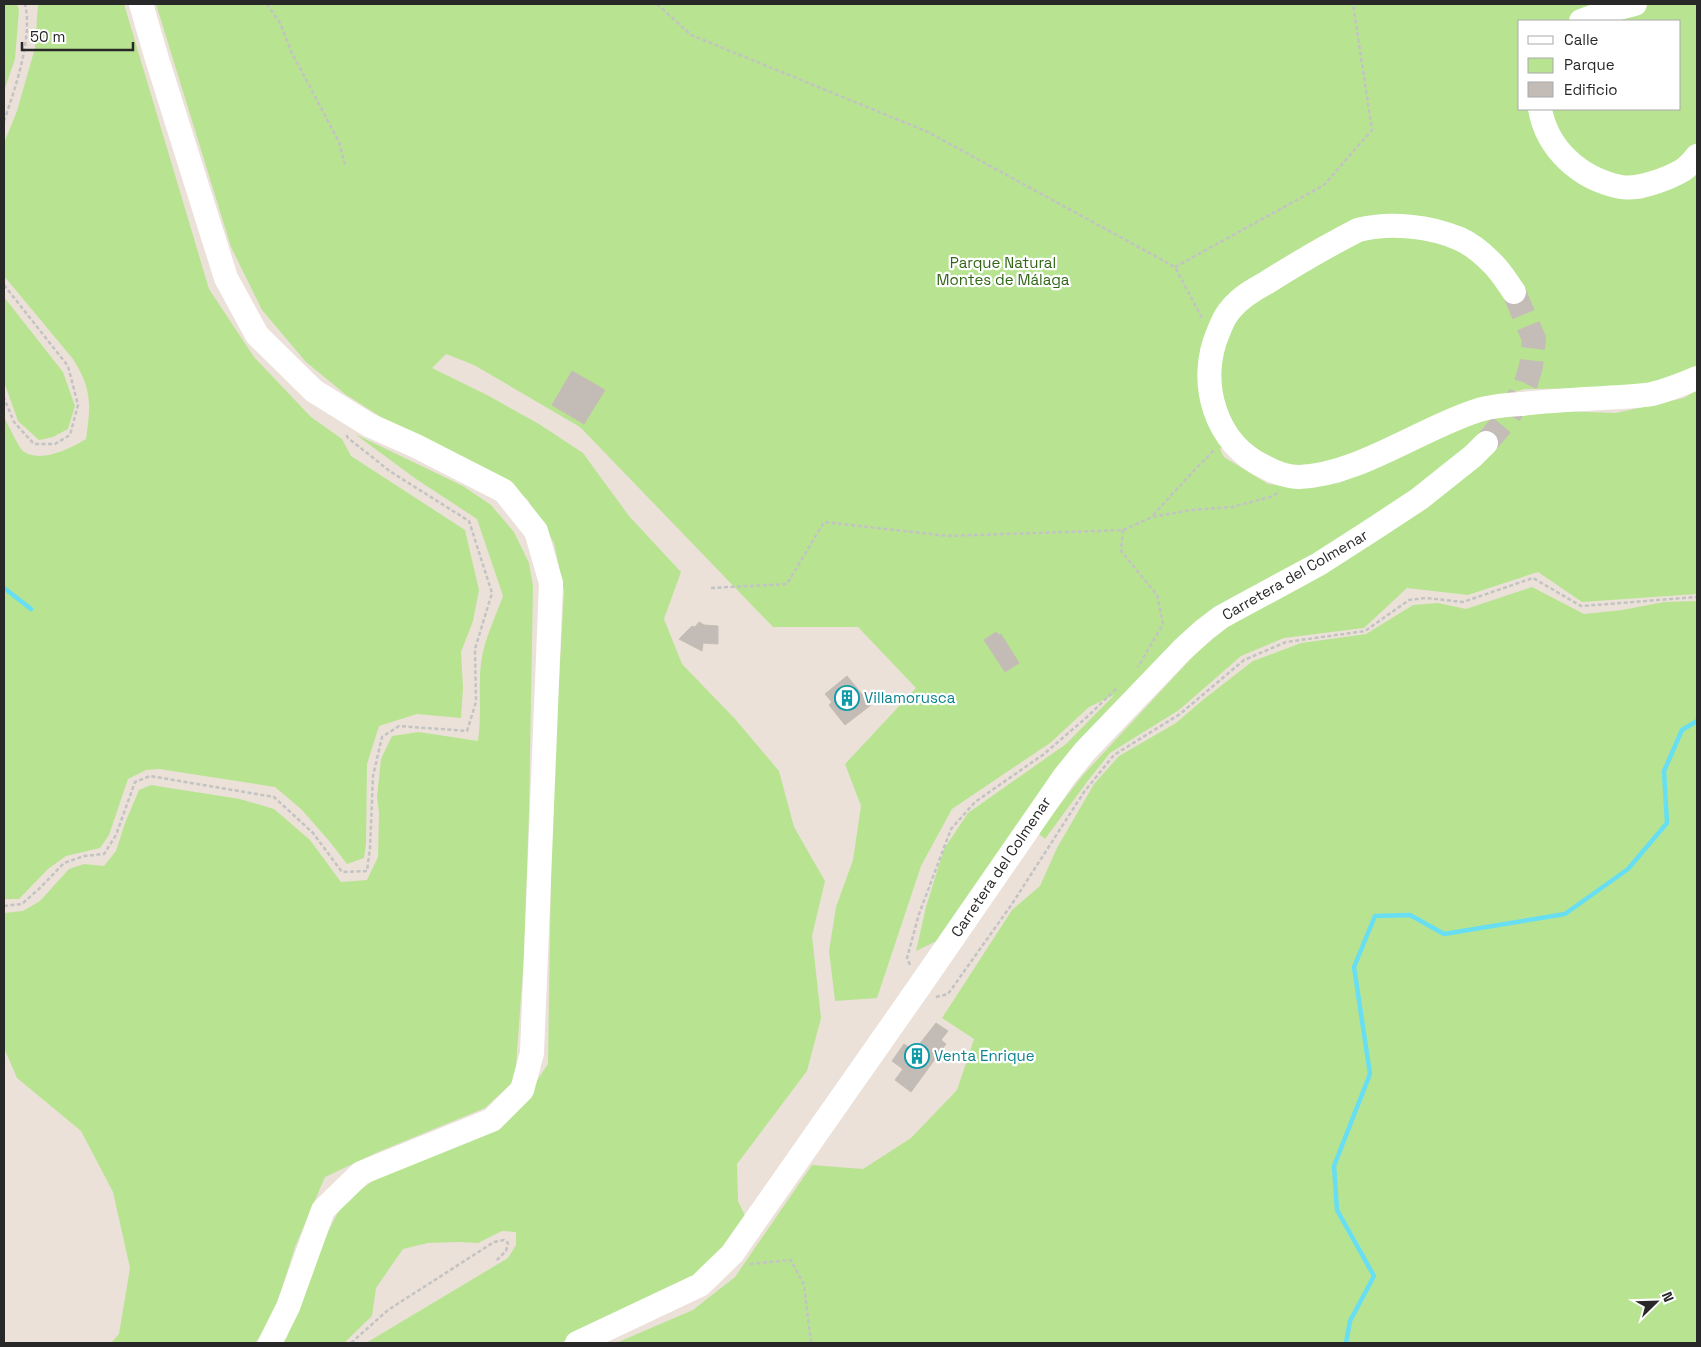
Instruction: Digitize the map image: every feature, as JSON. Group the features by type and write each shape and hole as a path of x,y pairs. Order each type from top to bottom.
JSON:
{"main road":[{"path":"142,4 157,59 226,278 257,335 314,391 369,425 416,446 504,491 536,531 551,583 532,1053 522,1090 492,1120 361,1173 324,1210 288,1307 270,1343"},
{"path":"1583,20 1608,10 1634,4"},
{"path":"1540,110 1543,126 1550,140 1569,163 1585,174 1622,187 1638,186 1670,177 1685,169 1697,156"},
{"path":"1514,292 1492,263 1461,239 1429,230 1390,226 1369,227 1358,230 1332,243 1248,293 1229,310 1214,341 1210,357 1209,390 1212,405 1227,437 1237,449 1255,463 1274,472 1297,477 1326,472 1358,462 1477,410 1548,400 1651,394 1697,378"},
{"name":"Carretera del Colmenar","path":"577,1343 700,1285 732,1254 1064,776 1085,751 1182,650 1221,617 1319,564 1419,499 1486,443"}],"path":[{"path":"4,121 24,53 28,14 25,4"},
{"path":"267,4 280,22 291,51 339,142 345,165"},
{"path":"657,4 691,35 928,132 1175,267 1214,341"},
{"path":"1175,267 1324,185 1372,130 1353,4"},
{"path":"4,285 68,366 78,405 70,435 54,444 34,444 14,422 4,398"},
{"path":"4,906 22,904 64,863 84,856 104,854 116,835 135,782 150,776 274,797 313,833 342,872 367,871 374,776 382,737 399,726 467,731 476,702 475,649 492,593 469,521 391,472 348,438 341,426 343,409"},
{"path":"1152,516 1227,437"},
{"path":"712,588 787,584 824,522 948,536 1123,530 1152,516 1191,510 1232,507 1274,496 1297,477"},
{"path":"1123,530 1121,551 1157,595 1163,624 1136,670"},
{"path":"1122,683 1087,717 1044,754 974,802 951,829 919,914 908,958 913,996 948,994 1012,904 1084,792 1114,755 1180,714 1244,660 1286,642 1364,631 1409,600 1426,598 1463,602 1533,578 1581,606 1697,598"},
{"path":"351,1343 388,1310 494,1242 504,1240 508,1243 506,1251 495,1262"},
{"path":"732,1254 749,1264 791,1260 804,1285 811,1343"}],"green space":[{"path":"4,4 17,4 19,10 15,59 4,91"},
{"path":"38,4 124,4 209,289 254,357 311,417 342,439 351,456 465,530 479,590 473,621 461,652 463,688 461,718 417,714 379,726 367,764 366,844 364,858 347,864 301,809 275,787 159,769 146,770 128,779 109,835 100,848 66,856 48,869 19,899 4,899 4,416 23,451 30,455 38,456 64,450 86,439 89,416 87,389 84,379 73,359 4,276 4,143 17,111 35,48"},
{"name":"Parque Natural Montes de Málaga","path":"156,4 1697,4 1697,142 1689,154 1627,198 1641,199 1682,183 1697,168 1697,368 1685,377 1631,388 1525,389 1484,400 1337,463 1297,467 1269,459 1240,435 1220,449 1224,457 1268,484 1303,488 1339,483 1470,425 1494,418 1556,411 1616,413 1684,398 1697,390 1697,594 1582,602 1538,572 1468,595 1407,588 1364,628 1284,638 1241,656 1179,710 1110,753 1045,839 1038,833 1083,775 1199,650 1240,617 1460,481 1496,450 1486,438 1473,456 1201,621 943,938 916,951 926,907 944,849 968,813 1066,744 1114,695 1089,707 1050,743 952,809 921,866 877,998 835,1001 829,951 836,907 853,860 861,806 845,764 916,688 858,627 773,627 580,427 474,365 446,354 432,368 487,395 539,424 583,453 629,516 681,572 664,619 682,664 736,720 779,771 794,827 825,881 812,936 821,1018 807,1071 737,1164 738,1201 748,1222 727,1250 685,1282 560,1343 366,1343 508,1258 516,1245 516,1232 502,1231 478,1243 428,1243 403,1249 376,1288 372,1316 344,1343 282,1343 287,1337 315,1258 343,1202 387,1171 520,1106 548,1064 552,805 564,591 554,543 527,499 494,474 381,417 345,394 306,362 262,310 231,247"},
{"path":"4,297 63,372 75,406 68,429 53,437 39,440 18,421 4,382"},
{"path":"355,434 463,486 491,505 514,532 529,563 533,586 529,812 524,956 515,1080 485,1108 378,1152 325,1177 295,1247 272,1320 255,1343 111,1343 119,1334 130,1268 113,1192 81,1131 17,1078 4,1048 4,913 23,911 40,901 69,869 84,864 104,866 116,851 139,790 151,785 240,799 274,809 310,840 341,882 367,880 378,857 379,813 377,797 381,759 392,736 419,732 478,741 482,654 503,596 477,519 416,479"},
{"path":"1532,587 1584,614 1622,610 1664,602 1697,601 1697,1343 616,1343 693,1310 735,1277 812,1165 863,1169 911,1138 957,1090 974,1039 942,1018 1012,910 1040,886 1057,848 1094,784 1119,756 1176,723 1253,661 1301,643 1366,634 1413,605 1438,603 1466,609"}],"building":[{"path":"572,371 605,390 584,424 552,405"},
{"path":"699,622 704,625 718,626 718,644 703,643 702,651 679,639"},
{"path":"996,632 999,635 1001,634 1019,663 1005,672 984,640"},
{"name":"Villamorusca","path":"847,676 871,705 845,725 829,705 832,702 825,694"},
{"name":"Venta Enrique","path":"936,1023 948,1031 941,1040 946,1044 911,1092 895,1080 903,1069 892,1061 904,1044 914,1051"}],"waterway":[{"path":"4,588 31,609"},
{"path":"1346,1343 1350,1321 1374,1276 1337,1210 1334,1166 1370,1074 1354,967 1375,916 1410,915 1444,934 1565,914 1628,869 1667,823 1664,771 1682,730 1697,721"}],"tunnel":[{"path":"1486,443 1509,416 1526,383 1531,366 1534,339 1514,292"}],"place":[{"name":"Villamorusca","path":"847,698"},
{"name":"Venta Enrique","path":"917,1056"}]}
